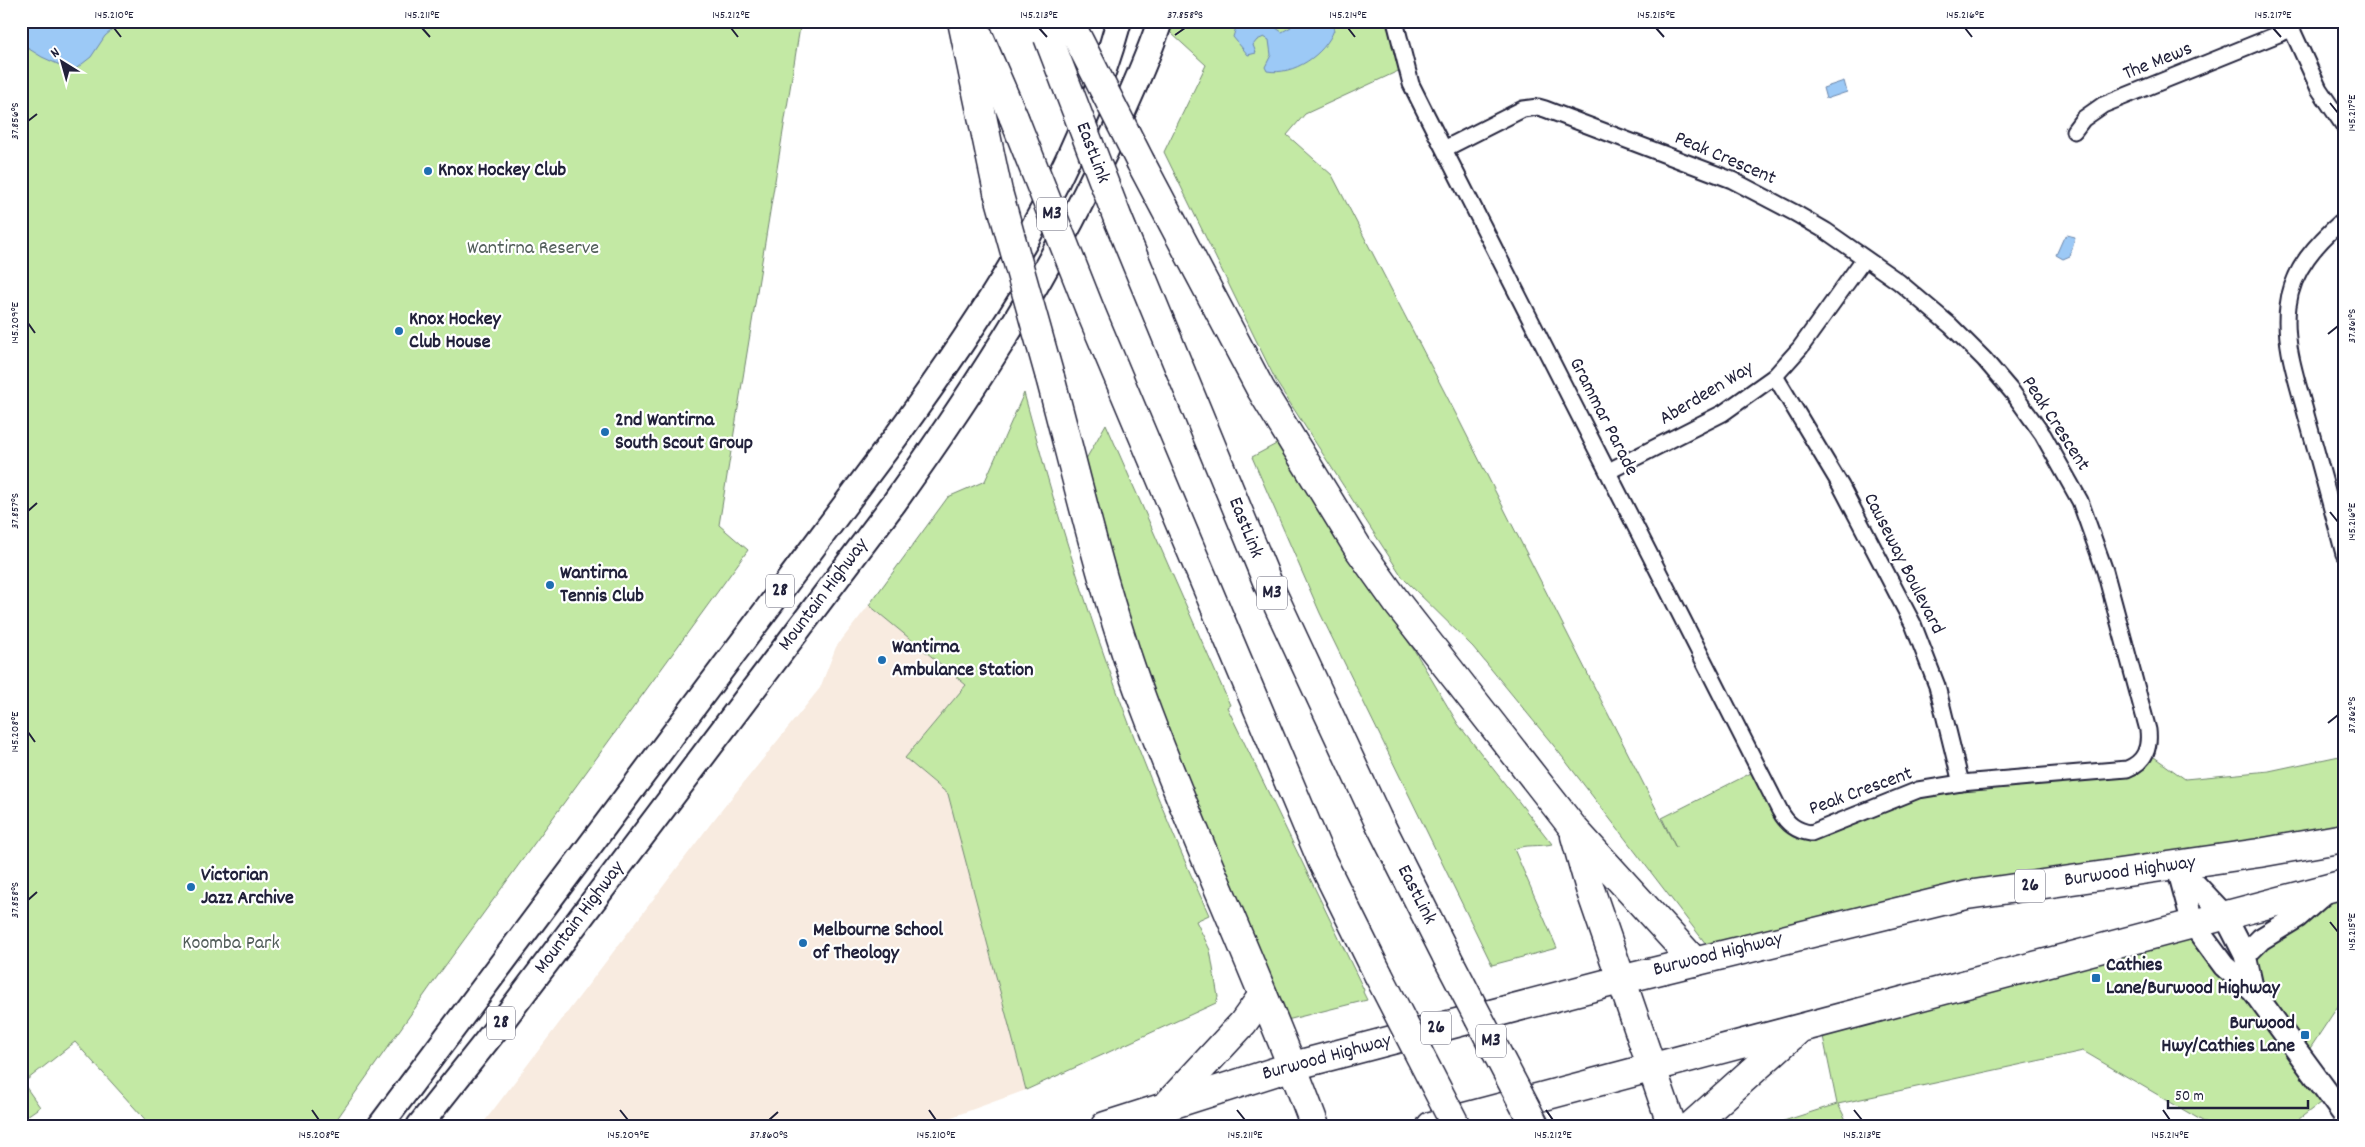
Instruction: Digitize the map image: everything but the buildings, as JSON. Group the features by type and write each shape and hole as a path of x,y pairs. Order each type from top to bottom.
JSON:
{"highway":[{"path":"962,21 998,192 1092,536 1147,714 1316,1126"},
{"name":"M3","path":"972,21 1014,118 1090,310 1322,861 1456,1126"},
{"path":"1053,26 1141,163 1260,388 1358,548 1398,604 1574,829 1695,962"},
{"name":"EastLink","path":"1053,26 1118,219 1269,586 1377,818 1535,1126"},
{"path":"1574,829 1590,889 1614,954 1620,980 1672,1126"},
{"name":"Burwood Highway","path":"1105,1126 1293,1066 1620,980 1967,895 2344,838"},
{"path":"1430,1126 2338,886"},
{"path":"1166,1106 1242,1023 1263,995"},
{"path":"1691,1126 1800,1028"}],"main road":[{"name":"Mountain Highway","path":"380,1126 895,438 963,343 1010,271 1052,192 1097,89 1119,21"},
{"name":"Mountain Highway","path":"419,1126 467,1067 894,503 984,374 1056,254 1099,168 1160,21"},
{"path":"505,957 534,979"}],"street":[{"name":"Grammar Parade","path":"1395,21 1411,84 1777,805 1789,825"},
{"path":"2290,25 2319,89 2344,126"},
{"name":"The Mews","path":"2074,131 2091,112 2103,105 2290,25"},
{"name":"Peak Crescent","path":"1444,149 1523,109 1538,107 1732,180 1810,222 1918,298 1984,358 2018,399 2058,459 2080,501 2097,544 2148,730 2148,748 2145,756 2137,764 2127,769 1961,783 1909,792 1819,831 1803,832 1789,825"},
{"path":"2344,219 2307,256 2291,292 2288,312 2288,331 2294,366 2344,554"},
{"name":"Aberdeen Way","path":"1609,471 1716,417 1775,376 1800,348 1864,259"},
{"name":"Causeway Boulevard","path":"1775,376 1841,486 1913,624 1937,686 1961,783"},
{"path":"2177,864 2224,916 2245,955 2253,990"},
{"path":"2177,864 2193,924 2224,966 2253,990 2344,1115"},
{"path":"2245,955 2261,940 2297,917 2338,886"}],"shaded area":[{"name":"Melbourne School of Theology","path":"869,605 966,685 905,758 948,794 1026,1090 927,1126 481,1126 712,822 820,688 836,647"}],"green space":[{"path":"21,21 801,21 719,525 748,550 437,977 332,1126 151,1126 75,1042 23,1083 40,1107 21,1120"},
{"path":"1160,21 1395,21 1407,67 1305,114 1287,135 1332,175 1458,418 1676,848 1662,818 1759,769 1803,832 1901,795 2125,769 2147,752 2185,779 2269,771 2344,755 2344,838 1716,957 1554,746 1473,647 1403,578 1277,383 1164,152 1206,65"},
{"path":"1024,393 1062,527 1115,686 1150,779 1209,915 1196,921 1210,950 1218,997 1216,1003 1026,1090 948,794 905,758 966,685 869,605 948,497 985,481"},
{"path":"1106,424 1230,705 1227,707 1364,990 1363,992 1367,1000 1287,1020 1230,895 1138,652 1082,466"},
{"path":"1280,442 1352,561 1416,653 1458,724 1552,844 1514,849 1557,948 1492,965 1320,613 1252,457"},
{"path":"2344,884 2344,997 2303,1059 2329,1096 2290,1126 2211,1126 2083,1051 1838,1104 1849,1126 1768,1126 1837,1104 1820,1022 2193,924 2252,990 2245,955"}],"water":[{"path":"21,21 123,21 105,36 91,57 73,71 42,57 21,44"},
{"path":"1238,21 1273,21 1276,28 1282,32 1291,27 1291,21 1331,21 1334,30 1330,39 1316,55 1298,67 1277,72 1267,71 1265,67 1271,55 1269,40 1264,37 1257,40 1253,45 1256,53 1248,55 1233,37"},
{"path":"1844,81 1847,92 1826,99 1823,88"},
{"path":"2067,235 2075,237 2070,256 2063,259 2056,255 2064,237"}],"place":[{"name":"Knox Hockey Club","path":"428,171"},
{"name":"Knox Hockey Club House","path":"399,331"},
{"name":"2nd Wantirna South Scout Group","path":"605,432"},
{"name":"Wantirna Tennis Club","path":"550,585"},
{"name":"Wantirna Ambulance Station","path":"882,660"},
{"name":"Victorian Jazz Archive","path":"191,887"},
{"name":"Melbourne School of Theology","path":"803,943"},
{"name":"Cathies Lane/Burwood Highway","path":"2096,978"},
{"name":"Burwood Hwy/Cathies Lane","path":"2305,1035"}],"park label":[{"name":"Wantirna Reserve","path":"533,249"},
{"name":"Koomba Park","path":"231,944"}]}
